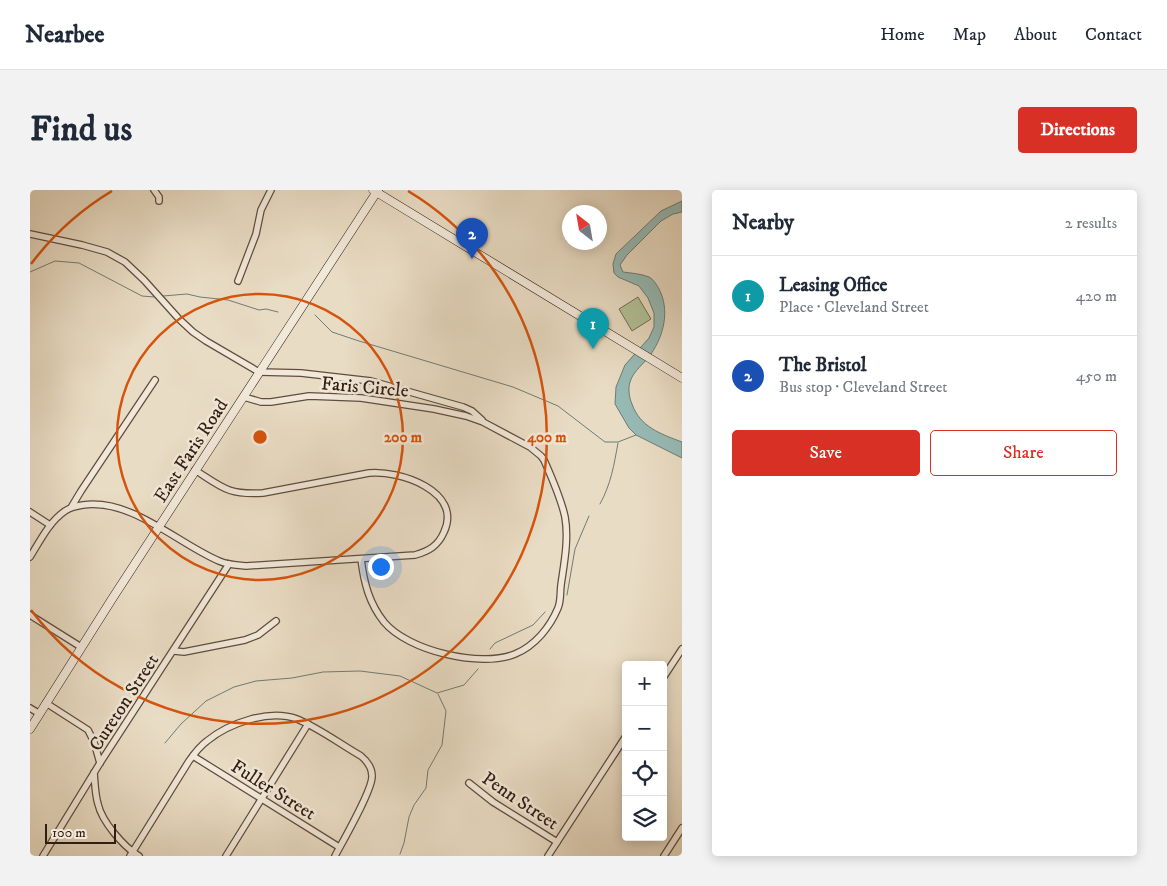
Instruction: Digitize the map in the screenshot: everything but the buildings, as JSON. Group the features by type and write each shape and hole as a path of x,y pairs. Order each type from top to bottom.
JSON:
{"main road":[{"path":"376,191 657,363 680,374"},
{"name":"East Faris Road","path":"30,729 376,191"}],"street":[{"path":"154,190 159,197 159,201"},
{"path":"238,281 256,234 260,210 271,190"},
{"path":"30,234 107,252 125,262 193,332 259,372"},
{"name":"Faris Circle","path":"259,372 300,373 371,381 463,406 472,411 483,422"},
{"path":"30,556 50,525 72,506 155,380"},
{"name":"Faris Circle","path":"244,397 261,402 316,396 361,398 434,409 483,422 530,447 541,456 547,467 565,518 565,548 559,606 551,622 537,639 516,654 488,659 456,656 427,649 414,643 393,630 376,611 365,587 361,559"},
{"path":"72,506 106,504 159,526 200,552 229,564 260,566 415,555 433,547 445,530 447,521 446,509 440,498 425,486 410,478 385,472 369,473 246,494 221,487 195,470"},
{"path":"30,512 50,525"},
{"name":"Cureton Street","path":"43,856 100,763 229,564"},
{"path":"30,615 81,647"},
{"path":"174,651 184,652 245,640 258,635 276,621"},
{"path":"667,672 682,649"},
{"path":"46,703 88,730 94,742 100,763"},
{"path":"30,708 40,714"},
{"path":"131,854 199,748 214,735 250,720 271,716 288,717 308,724 366,760 371,769 372,783 335,856"},
{"path":"226,856 308,724"},
{"path":"548,856 622,742"},
{"name":"Fuller Street","path":"193,756 339,847"},
{"path":"94,773 100,810 131,854 139,856"},
{"name":"Penn Street","path":"469,782 493,802 557,842"},
{"path":"664,856 682,828"}],"green space":[{"path":"638,297 651,319 632,331 619,309"}],"water":[{"path":"682,201 682,212 673,214 661,221 627,255 620,265 623,272 643,275 652,279 662,297 665,314 662,331 656,347 634,374 630,382 631,401 640,419 652,429 682,442 682,458 636,435 629,428 615,404 616,387 625,365 649,338 654,327 654,313 648,298 639,286 618,277 614,273 613,264 616,254 661,211"}],"waterway":[{"path":"30,272 55,261 79,263 142,296 154,297"},
{"path":"163,296 187,294 228,300 259,310 266,309 278,312"},
{"path":"315,315 332,332 513,387 558,406 605,442 618,442 636,435"},
{"path":"600,504 609,482 618,443"},
{"path":"567,595 575,549 589,516"},
{"path":"490,649 495,643 533,625 545,612"},
{"path":"165,743 181,724 206,701 234,687 256,681 292,678 323,672 360,671 400,676 437,693 464,685 478,669"},
{"path":"400,854 409,817 414,805 426,788 428,770 442,745 446,711 438,694"}],"place":[{"name":"The Bristol","path":"472,259"},
{"name":"Leasing Office","path":"593,349"}]}
